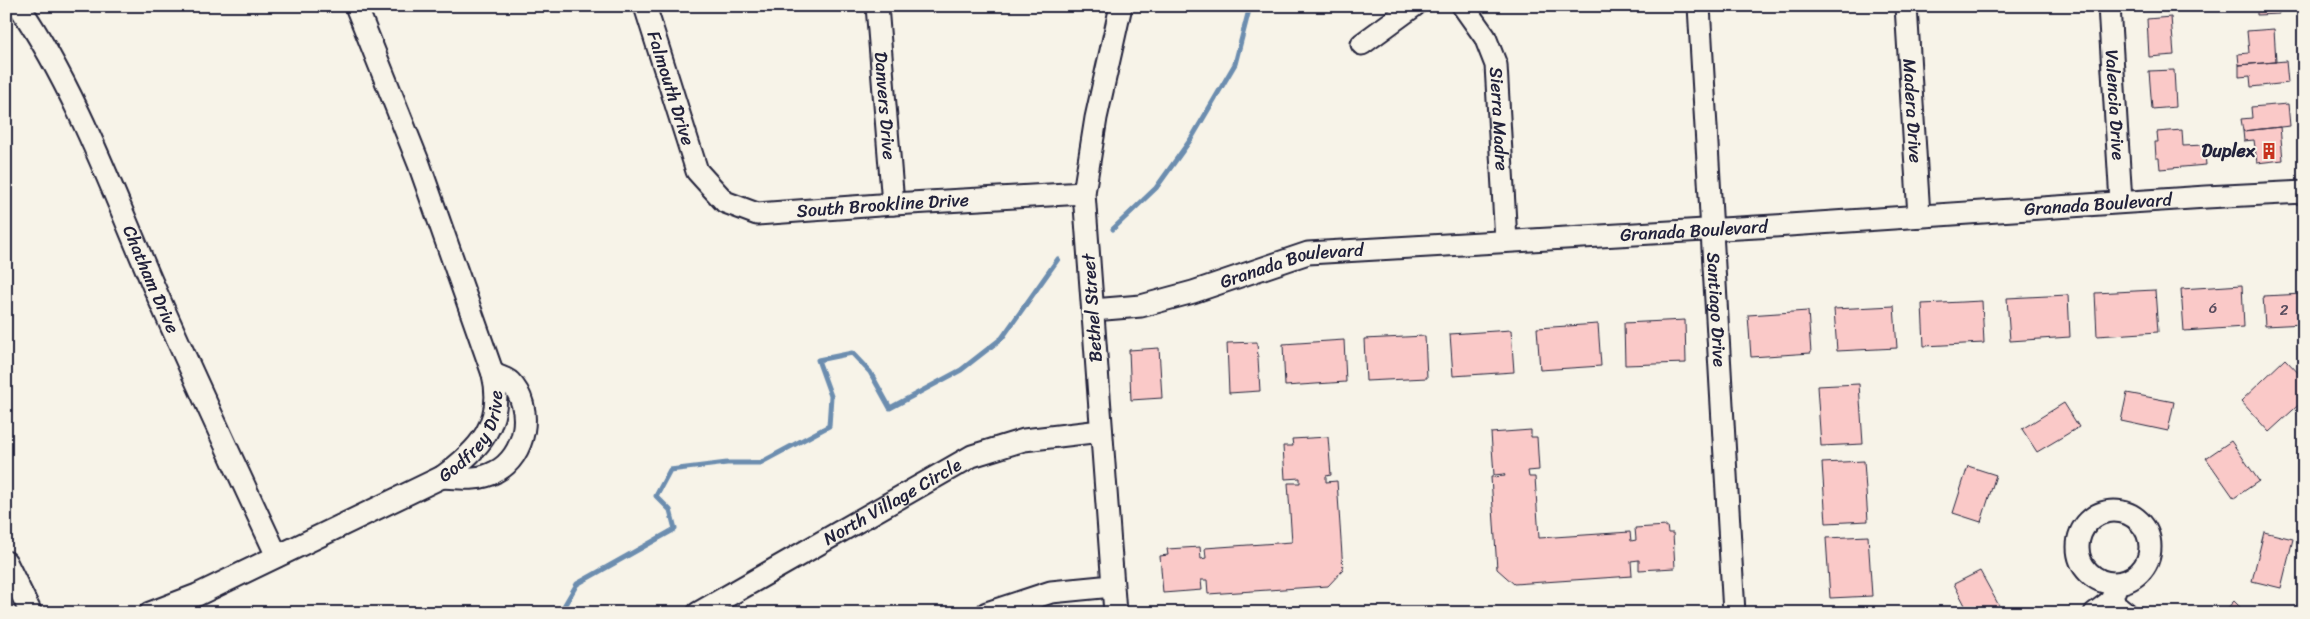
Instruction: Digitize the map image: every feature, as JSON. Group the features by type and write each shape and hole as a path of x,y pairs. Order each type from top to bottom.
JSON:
{"street":[{"name":"Chatham Drive","path":"19,6 40,37 80,113 154,287 277,556"},
{"name":"Godfrey Drive","path":"150,613 198,594 442,477 468,458 481,443 492,422 497,390 493,374 419,164 356,6"},
{"name":"Falmouth Drive","path":"645,6 697,171"},
{"name":"Danvers Drive","path":"877,6 893,204"},
{"name":"Bethel Street","path":"1115,613 1084,193 1096,118 1121,6"},
{"path":"1362,44 1414,6"},
{"name":"Sierra Madre","path":"1463,6 1485,37 1496,65 1506,241"},
{"name":"Santiago Drive","path":"1699,6 1734,613"},
{"name":"Madera Drive","path":"1906,6 1919,216"},
{"name":"Valencia Drive","path":"2109,6 2121,202"},
{"name":"South Brookline Drive","path":"697,171 726,202 757,214 1084,193"},
{"name":"Granada Boulevard","path":"1093,310 1141,306 1193,292 1308,253 2304,192"},
{"path":"442,477 480,478 497,472 517,451 524,432 522,405 510,381 493,374"},
{"name":"North Village Circle","path":"698,613 972,456 1024,440 1101,431"},
{"path":"6,562 31,613"},
{"path":"987,613 1051,592 1112,586"}],"building":[{"path":"2257,6 2278,6 2279,14 2257,15"},
{"path":"2171,17 2174,55 2149,57 2147,19"},
{"path":"2274,29 2276,62 2239,65 2238,54 2249,53 2247,31"},
{"path":"2286,61 2288,83 2251,87 2250,76 2239,77 2239,65"},
{"path":"2174,70 2176,107 2152,109 2149,71"},
{"name":"Duplex","path":"2288,104 2290,126 2243,131 2241,119 2252,118 2251,107"},
{"name":"Duplex","path":"2280,127 2283,160 2257,163 2254,140 2244,141 2243,131"},
{"path":"2182,130 2183,146 2204,145 2206,165 2160,169 2159,158 2156,158 2155,142 2158,142 2157,132"},
{"path":"2242,285 2244,327 2184,331 2181,289"},
{"path":"2155,290 2158,332 2097,336 2095,293"},
{"path":"2304,294 2304,324 2265,326 2263,296"},
{"path":"2068,295 2070,337 2010,341 2007,298"},
{"path":"1982,301 1984,343 1924,346 1922,304"},
{"path":"1894,306 1897,348 1837,351 1834,309"},
{"path":"1808,311 1811,353 1751,357 1748,315"},
{"path":"1685,320 1686,363 1625,365 1624,323"},
{"path":"1598,324 1601,366 1540,370 1537,328"},
{"path":"1511,330 1514,372 1453,376 1450,334"},
{"path":"1425,336 1427,378 1366,381 1364,339"},
{"path":"1344,340 1346,382 1285,386 1283,344"},
{"path":"1257,342 1260,391 1229,393 1227,343"},
{"path":"1159,348 1162,398 1131,400 1129,350"},
{"path":"2285,359 2304,379 2304,400 2269,432 2241,401"},
{"path":"1859,384 1863,444 1821,446 1817,386"},
{"path":"2127,393 2174,402 2168,431 2121,421"},
{"path":"2064,403 2079,427 2037,452 2022,429"},
{"path":"1531,430 1531,437 1537,437 1539,470 1528,471 1529,477 1535,477 1539,538 1630,532 1631,541 1636,540 1635,528 1667,526 1668,533 1673,533 1675,568 1639,570 1639,560 1631,561 1632,576 1514,584 1497,569 1491,477 1505,476 1504,474 1494,475 1491,433"},
{"path":"1328,437 1331,475 1326,476 1326,482 1337,481 1343,570 1328,586 1208,594 1207,580 1201,580 1202,590 1163,593 1160,556 1168,555 1167,549 1200,547 1201,559 1206,558 1205,548 1292,542 1288,483 1300,483 1300,478 1285,479 1283,446 1293,446 1292,439"},
{"path":"2231,441 2259,481 2234,498 2206,458"},
{"path":"1864,461 1868,521 1826,523 1822,463"},
{"path":"1968,466 1996,475 1981,522 1953,513"},
{"path":"2264,532 2293,539 2281,588 2252,581"},
{"path":"1868,536 1872,596 1830,598 1826,538"},
{"path":"1980,571 2003,613 1969,613 1954,584"},
{"path":"2234,601 2246,613 2223,613"}],"waterway":[{"path":"1113,229 1156,188 1191,139 1235,64 1250,6"},
{"path":"560,613 577,584 675,529 670,510 656,496 670,470 727,463 760,463 829,426 831,396 818,360 852,353 870,372 890,408 961,370 1002,338 1058,259"}],"place":[{"name":"Duplex","path":"2269,151"}]}
